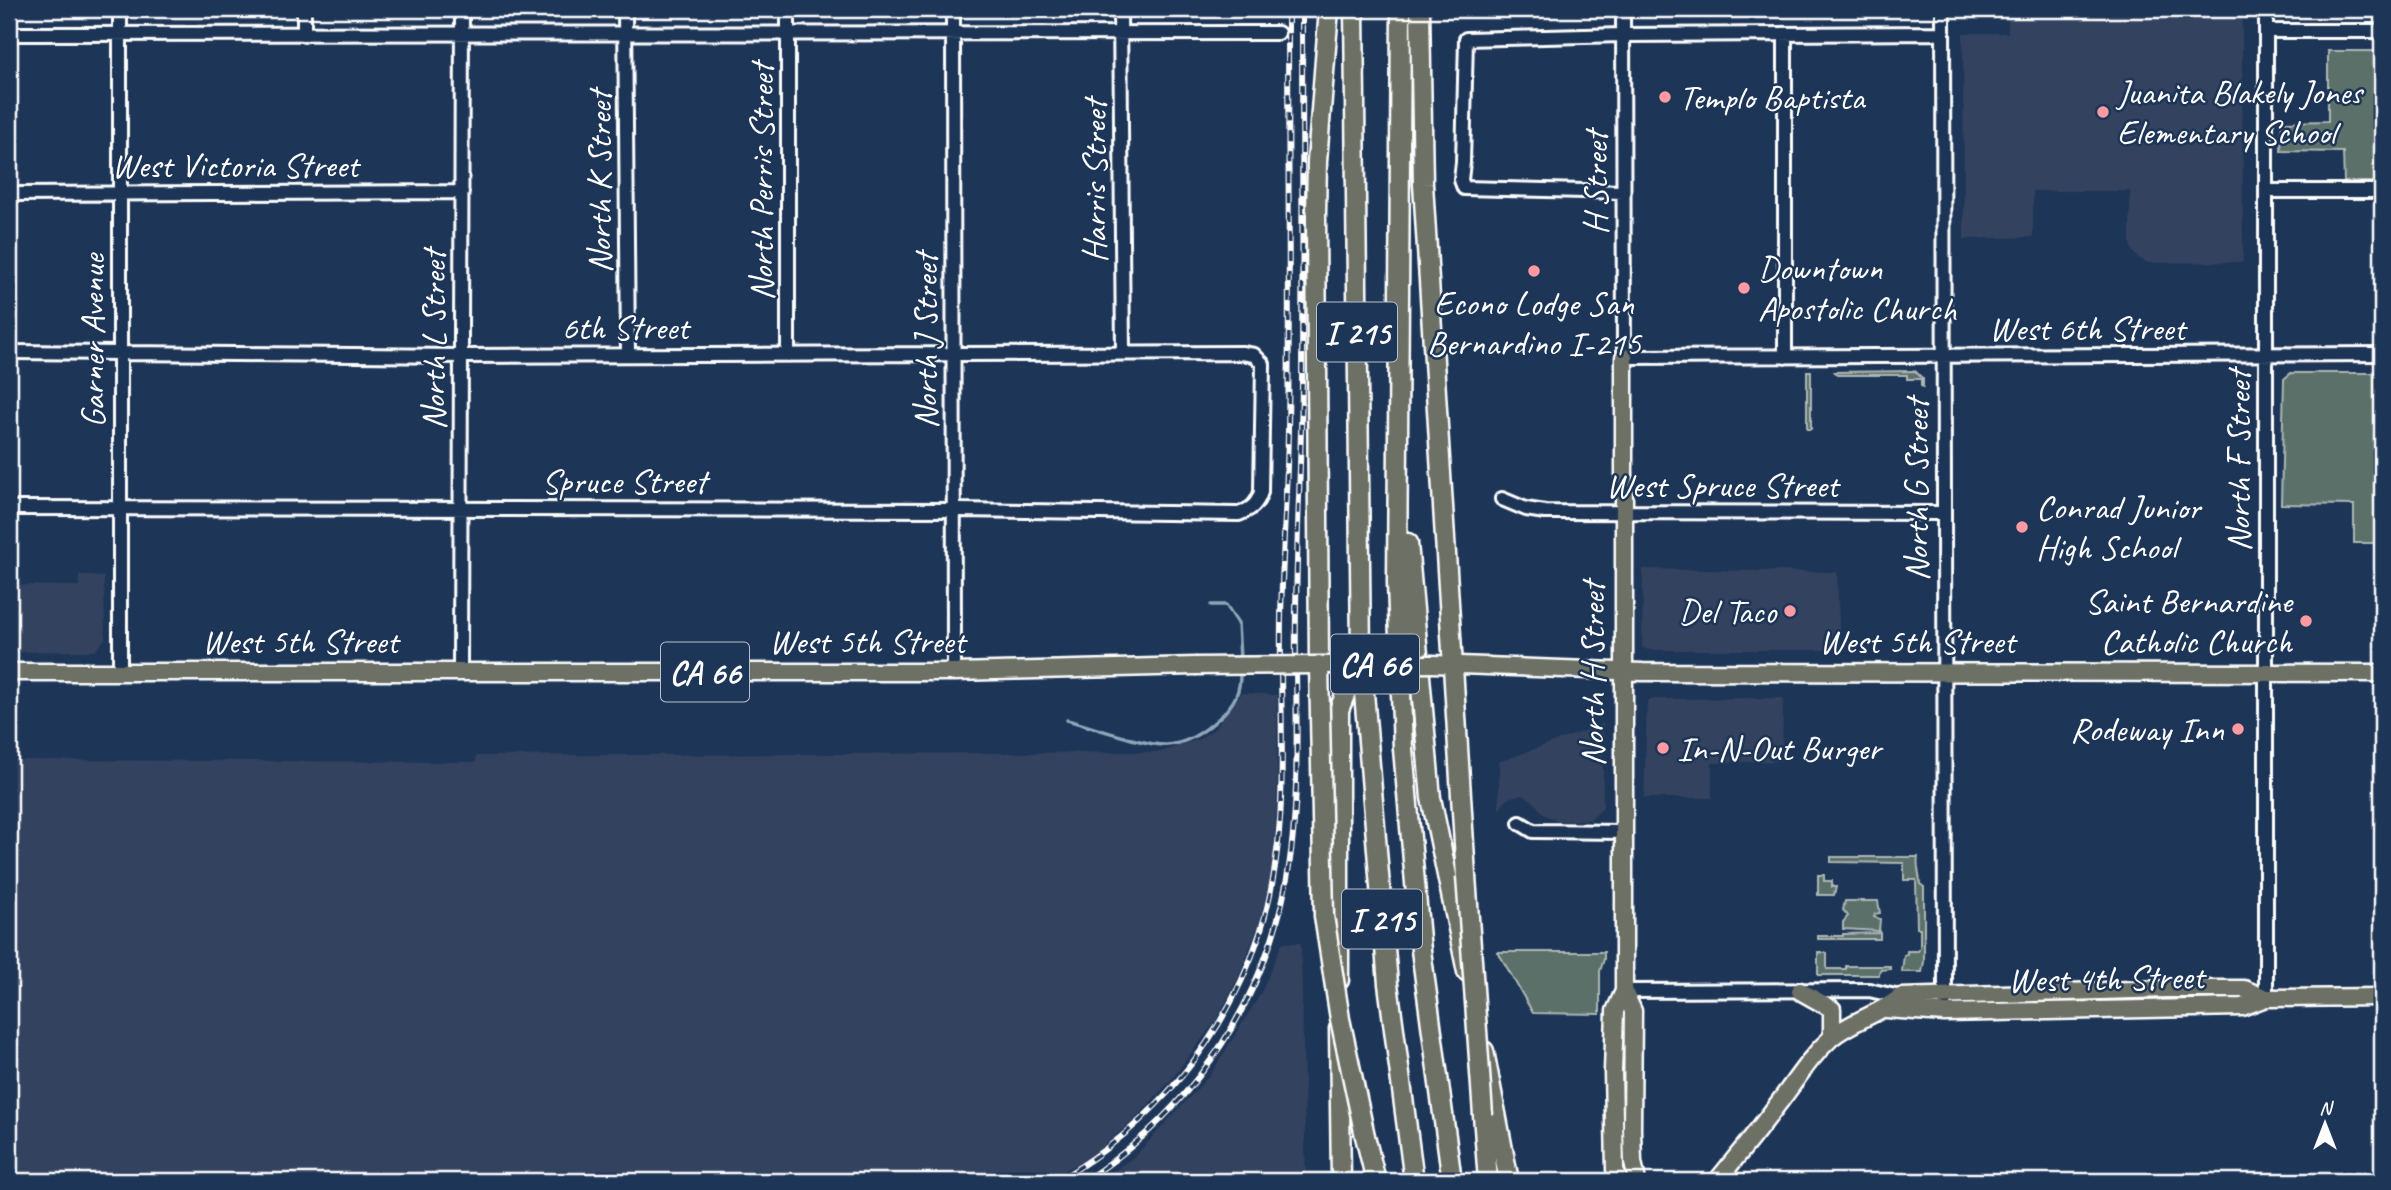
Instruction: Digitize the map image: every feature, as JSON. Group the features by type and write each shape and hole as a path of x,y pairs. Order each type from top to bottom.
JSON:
{"highway":[{"path":"1329,9 1317,161 1316,493 1324,916 1340,1019 1376,1181"},
{"name":"I 215","path":"1354,9 1361,656 1387,970 1414,1181"},
{"name":"I 215","path":"1401,9 1397,583 1403,749 1421,950 1452,1181"},
{"path":"1420,9 1423,184 1443,664 1488,1181"},
{"path":"1397,393 1411,589 1431,798 1509,1181"},
{"path":"1341,1181 1338,1096 1339,710 1361,656"}],"main road":[{"name":"North H Street","path":"1618,1181 1615,1169 1615,1011 1624,991 1623,357"},
{"name":"West 5th Street","path":"9,672 954,673 1195,666 1443,664 1624,671 1944,674 2382,673"},
{"name":"West 4th Street","path":"1900,997 2244,989 2266,998"},
{"name":"North H Street","path":"1624,991 1633,1011 1632,1129 1633,1162 1637,1181"},
{"path":"1800,991 1832,1009 1832,1037"},
{"path":"1717,1181 1809,1061 1832,1037 1851,1024 1886,1009 1900,997"},
{"name":"West 4th Street","path":"1886,1009 1945,1013 2242,1007 2266,998 2382,997"}],"street":[{"name":"Garner Avenue","path":"120,9 120,672"},
{"path":"304,9 304,35"},
{"name":"North L Street","path":"460,672 462,9"},
{"name":"North K Street","path":"625,9 628,355"},
{"name":"North Perris Street","path":"788,9 788,355"},
{"name":"North J Street","path":"953,9 954,673"},
{"name":"Harris Street","path":"1121,9 1123,353"},
{"name":"H Street","path":"1623,9 1623,357"},
{"name":"North G Street","path":"1943,9 1945,1013"},
{"name":"North F Street","path":"2266,9 2266,998"},
{"path":"2266,31 2382,31"},
{"path":"9,34 1278,33"},
{"path":"1623,192 1464,188 1461,169 1466,39 1943,33"},
{"path":"1785,34 1785,357"},
{"path":"2266,191 2382,191"},
{"name":"West Victoria Street","path":"9,194 462,192"},
{"name":"6th Street","path":"9,352 461,356 1242,353 1254,355 1264,364 1261,492 1258,503 1238,514"},
{"name":"West 6th Street","path":"1623,357 2382,354"},
{"name":"West Spruce Street","path":"1502,499 1526,509 1545,512 1944,513"},
{"name":"Spruce Street","path":"9,508 953,510 1238,514"},
{"path":"1520,823 1533,831 1624,832"},
{"path":"1624,991 1869,990 1900,997"}],"shaded area":[{"name":"Juanita Blakely Jones Elementary School","path":"2008,9 2242,9 2243,262 2148,263 2138,258 2130,243 2130,191 2033,191 2033,237 1964,239 1963,33 2008,33"},
{"path":"1643,569 1837,572 1840,650 1648,650 1642,647"},
{"path":"79,575 104,577 105,639 95,651 9,652 9,585 79,586"},
{"path":"1242,693 1277,695 1277,802 1273,871 1259,924 1238,978 1217,1019 1171,1080 1133,1121 1090,1157 1045,1181 9,1181 9,760 476,762 476,756 1161,752 1199,739 1214,729"},
{"path":"1783,698 1782,761 1712,763 1712,798 1644,798 1647,701"},
{"path":"1603,724 1603,807 1590,820 1559,821 1545,815 1532,800 1523,795 1510,797 1499,810 1499,762"},
{"path":"1282,943 1301,943 1306,1181 1100,1181 1135,1156 1211,1074 1261,993"}],"green space":[{"path":"2328,51 2376,51 2376,121 2382,122 2382,182 2344,182 2343,152 2281,151 2282,122 2328,121"},
{"path":"1807,371 1811,371 1811,429 1807,429"},
{"path":"1915,371 1923,379 1923,387 1921,379 1907,379 1907,375 1837,375 1834,372"},
{"path":"2291,373 2382,373 2382,543 2354,543 2354,505 2281,504 2284,379"},
{"path":"1831,857 1918,857 1920,884 1924,887 1922,972 1902,972 1907,951 1918,951 1920,948 1916,880 1904,880 1904,863 1831,862"},
{"path":"1818,875 1824,875 1824,881 1832,881 1832,887 1836,887 1834,895 1818,895"},
{"path":"1845,901 1878,901 1880,913 1874,917 1880,919 1879,931 1843,929 1843,922 1848,916 1843,910"},
{"path":"1880,933 1880,939 1818,939 1818,936"},
{"path":"1498,952 1604,952 1600,971 1600,1014 1533,1013"},
{"path":"1818,953 1827,953 1827,969 1890,966 1890,969 1880,970 1879,975 1818,975"}],"waterway":[{"path":"1211,605 1226,605 1238,623 1240,659"},
{"path":"1067,720 1146,742 1167,745 1182,742 1208,728 1229,707 1238,690 1240,670"}],"railway":[{"path":"1057,1181 1124,1134 1182,1076 1206,1044 1245,972 1260,933 1270,895 1277,856 1282,778 1281,620 1289,378 1288,9"},
{"path":"1084,1181 1146,1133 1174,1106 1199,1076 1241,1011 1258,976 1283,899 1290,858 1296,776 1296,610 1302,384 1302,9"}],"place":[{"name":"Templo Baptista","path":"1665,97"},
{"name":"Juanita Blakely Jones Elementary School","path":"2103,112"},
{"name":"Econo Lodge San Bernardino I-215","path":"1534,271"},
{"name":"Downtown Apostolic Church","path":"1744,288"},
{"name":"Conrad Junior High School","path":"2022,527"},
{"name":"Del Taco","path":"1790,611"},
{"name":"Saint Bernardine Catholic Church","path":"2306,621"},
{"name":"Rodeway Inn","path":"2238,729"},
{"name":"In-N-Out Burger","path":"1663,748"}]}
